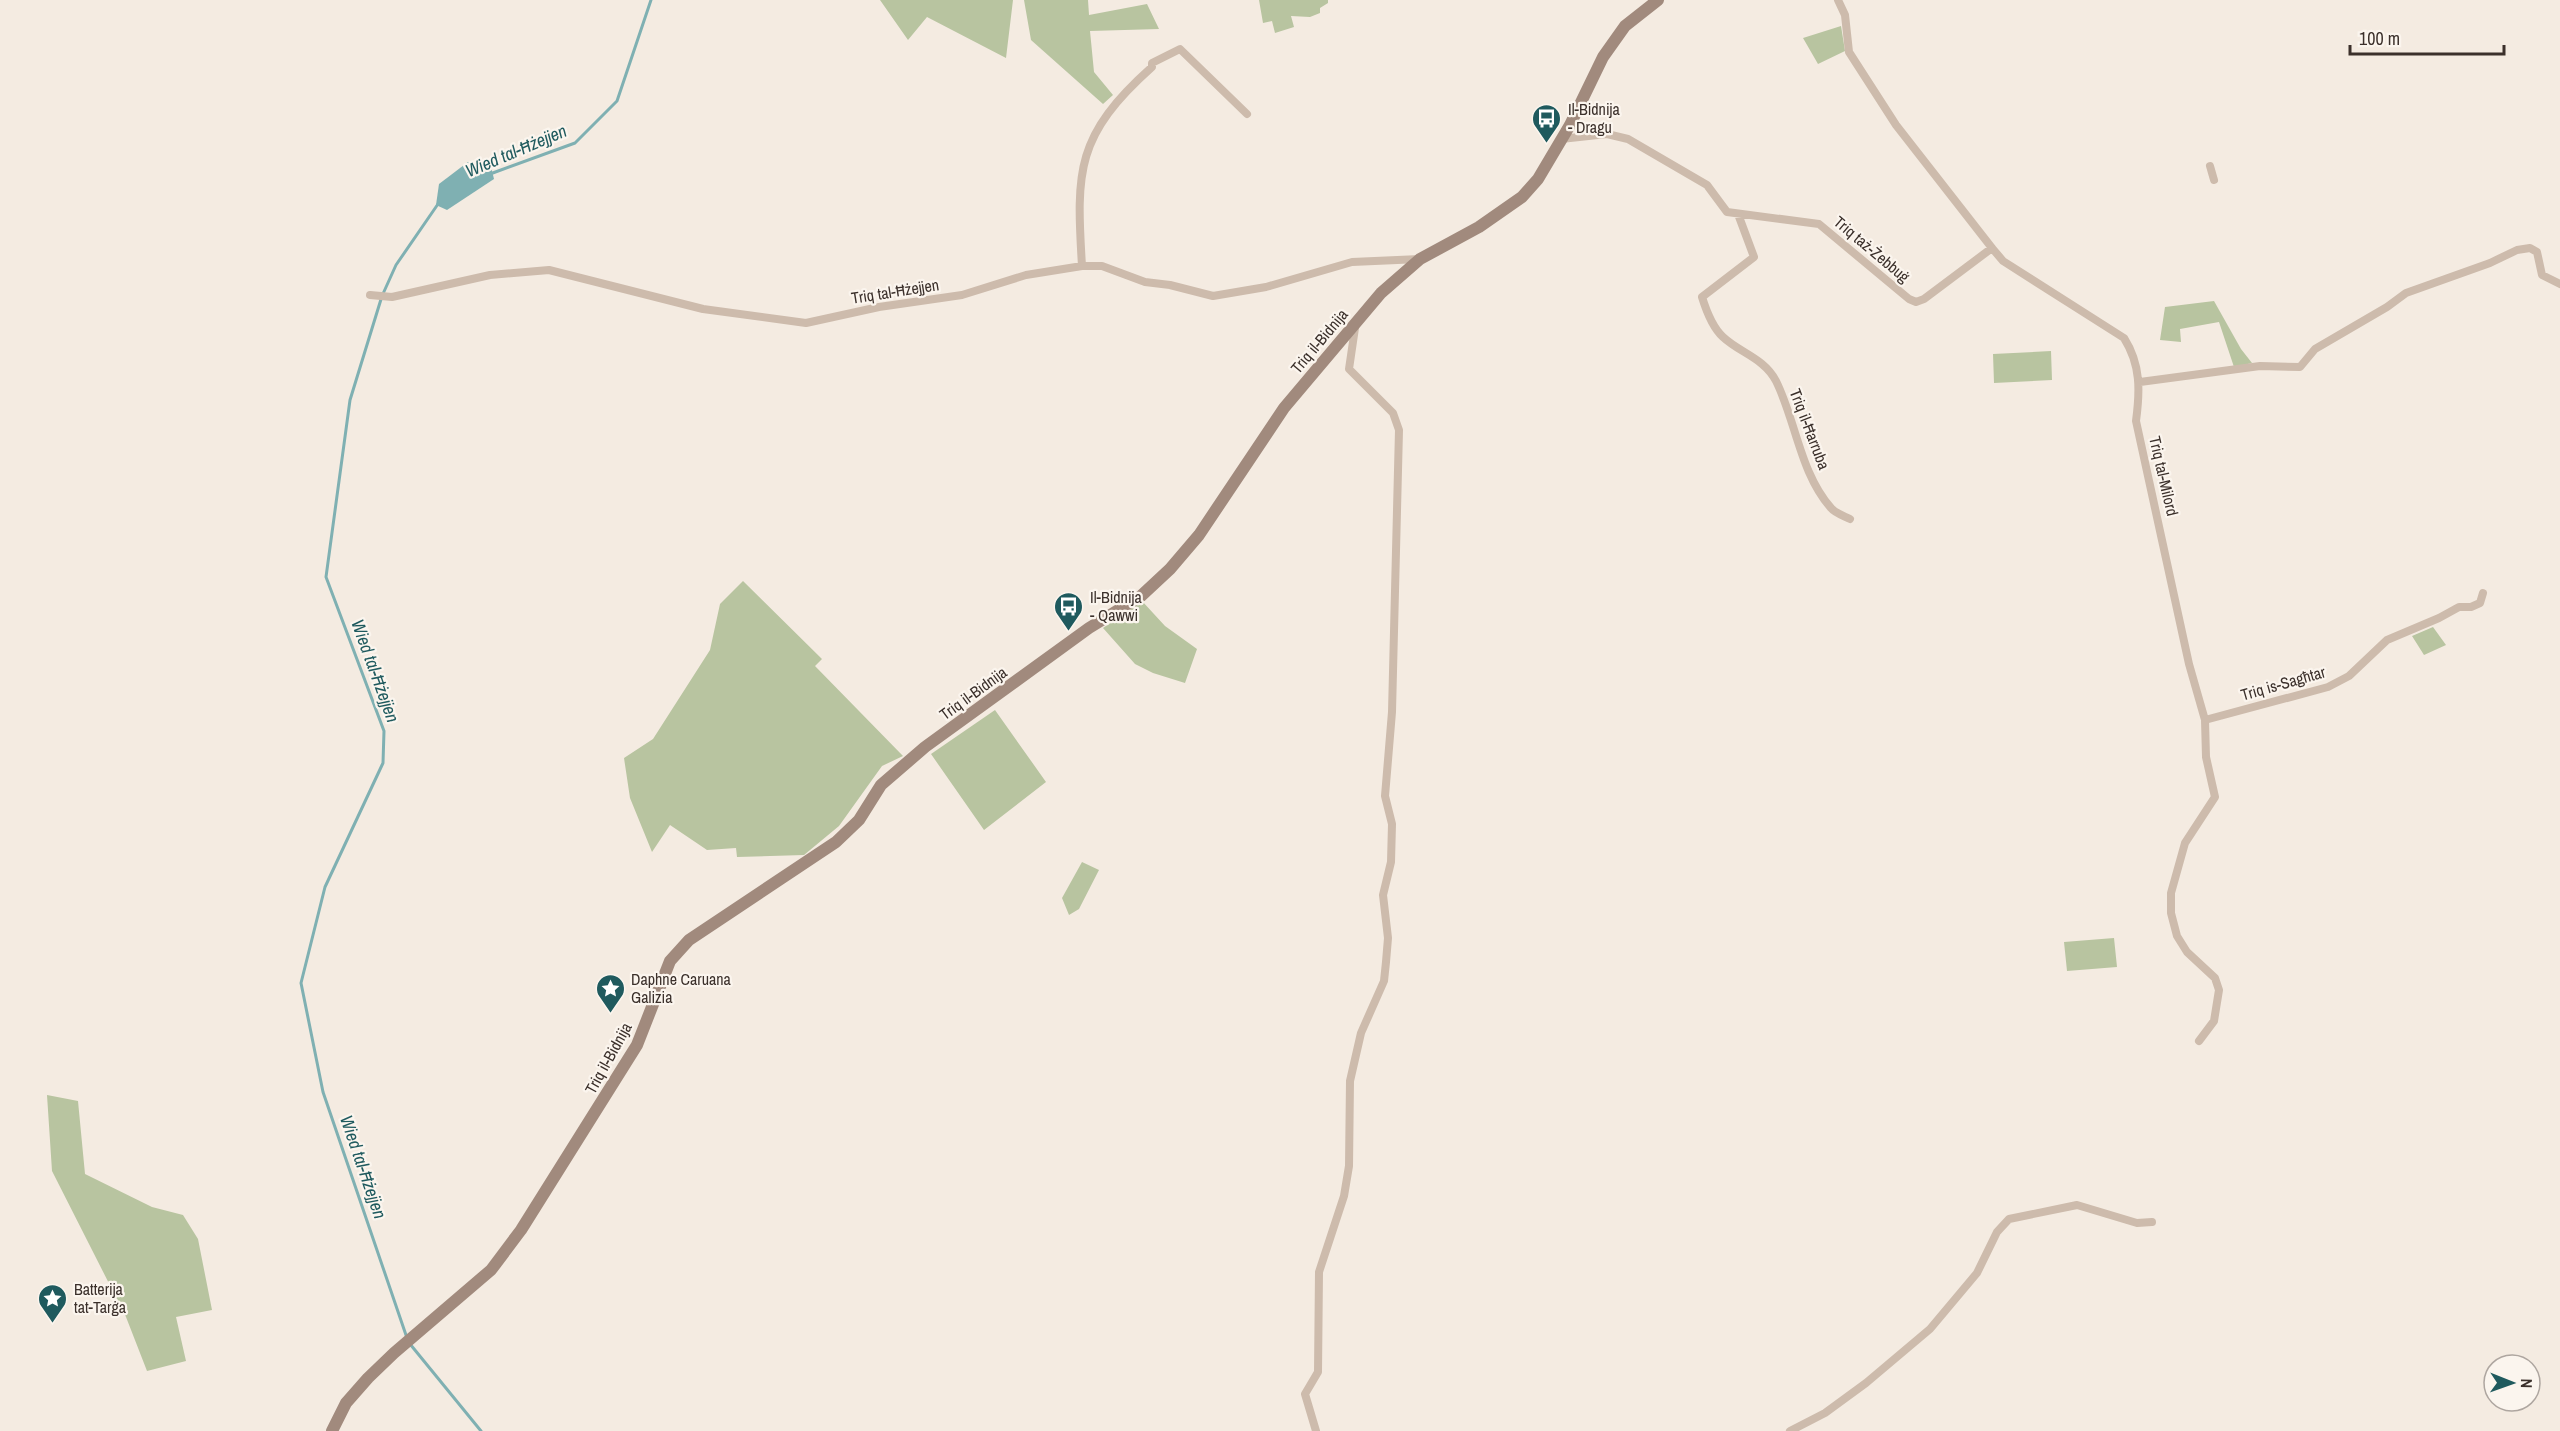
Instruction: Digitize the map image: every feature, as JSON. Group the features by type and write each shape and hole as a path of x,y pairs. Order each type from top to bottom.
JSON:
{"street":[{"name":"Triq il-Bidnija","path":"332,1431 346,1403 368,1378 491,1270 521,1230 637,1045 670,961 689,940 836,842 859,820 881,785 925,747 1089,628 1141,596 1170,569 1199,534 1284,408 1381,293 1420,259 1479,227 1522,196 1538,179 1604,57 1625,26 1658,0"},
{"name":"Triq tal-Milord","path":"1838,0 1845,15 1849,52 1896,125 1992,248 2003,261 2124,338 2133,352 2140,382 2136,421 2189,664 2205,720 2206,757 2215,800 2185,843 2172,883 2170,903 2175,928 2183,948 2215,978 2218,990 2214,1021 2199,1041"},
{"path":"1082,266 1078,198 1086,155 1102,119 1152,67 1152,63 1180,49 1247,114"},
{"path":"1561,139 1607,134 1628,139 1707,185 1727,212 1738,214"},
{"path":"2210,166 2214,180"},
{"name":"Triq taż-Żebbuġ","path":"1738,214 1819,224 1909,299 1916,302 1924,299 1992,248"},
{"name":"Triq il-Ħarruba","path":"1738,214 1754,257 1702,297 1708,315 1722,337 1749,353 1774,378 1786,404 1810,476 1832,509 1850,519"},
{"path":"2140,382 2260,366 2300,367 2315,349 2387,307 2406,293 2490,263 2521,248 2537,252 2542,275 2560,284"},
{"name":"Triq tal-Ħżejjen","path":"370,295 392,297 490,275 549,270 703,309 806,323 879,307 962,295 1026,275 1082,266 1102,267 1144,282 1170,285 1213,296 1266,287 1352,262 1420,259"},
{"path":"1316,1431 1305,1394 1318,1372 1318,1272 1344,1196 1349,1166 1350,1080 1361,1033 1384,981 1388,938 1383,895 1391,862 1392,824 1385,796 1392,712 1399,430 1393,413 1349,369 1353,335 1359,319"},
{"name":"Triq is-Sagħtar","path":"2205,720 2328,687 2349,676 2387,640 2439,618 2459,606 2471,607 2480,603 2483,593"},
{"path":"1790,1431 1825,1413 1866,1383 1930,1329 1977,1273 1997,1232 2008,1219 2077,1205 2137,1223 2152,1222"}],"green space":[{"path":"880,0 1013,0 1006,58 927,17 908,40"},
{"path":"1024,0 1088,0 1089,15 1147,4 1159,29 1090,31 1094,72 1113,95 1103,104 1031,40"},
{"path":"1259,0 1328,0 1328,3 1320,8 1320,13 1310,17 1291,16 1294,27 1275,33 1272,21 1263,23"},
{"path":"1841,26 1845,51 1818,64 1803,38"},
{"path":"2214,301 2241,349 2252,363 2234,367 2219,322 2180,329 2181,342 2160,340 2165,307"},
{"path":"2051,351 2052,380 1994,383 1993,354"},
{"path":"743,581 822,659 815,666 903,756 882,766 839,826 804,855 737,857 736,848 707,850 670,825 652,852 630,798 624,758 653,739 710,650 720,604"},
{"path":"1142,601 1165,626 1197,649 1185,683 1153,673 1135,664 1103,628"},
{"path":"2433,627 2446,645 2424,655 2412,636"},
{"path":"995,710 1046,782 984,830 931,754"},
{"path":"1082,862 1099,870 1079,909 1069,915 1062,898"},
{"path":"2114,938 2117,967 2067,971 2064,942"},
{"path":"47,1095 78,1101 85,1174 152,1207 183,1215 198,1239 212,1310 176,1317 186,1361 147,1371 126,1317 52,1171"}],"water":[{"path":"468,162 491,167 494,179 447,210 436,205 439,184"}],"waterway":[{"name":"Wied tal-Ħżejjen","path":"490,174 575,143 617,101 651,0"},
{"name":"Wied tal-Ħżejjen","path":"407,1338 323,1092 301,983 325,887 383,763 384,731 326,577 350,400 382,296 396,265 438,204"},
{"name":"Wied tal-Ħżejjen","path":"410,1344 481,1431"}],"place":[{"name":"Il-Bidnija - Dragu","path":"1547,144"},
{"name":"Il-Bidnija - Qawwi","path":"1069,632"},
{"name":"Daphne Caruana Galizia","path":"610,1014"},
{"name":"Batterija tat-Tarġa","path":"53,1324"}]}
